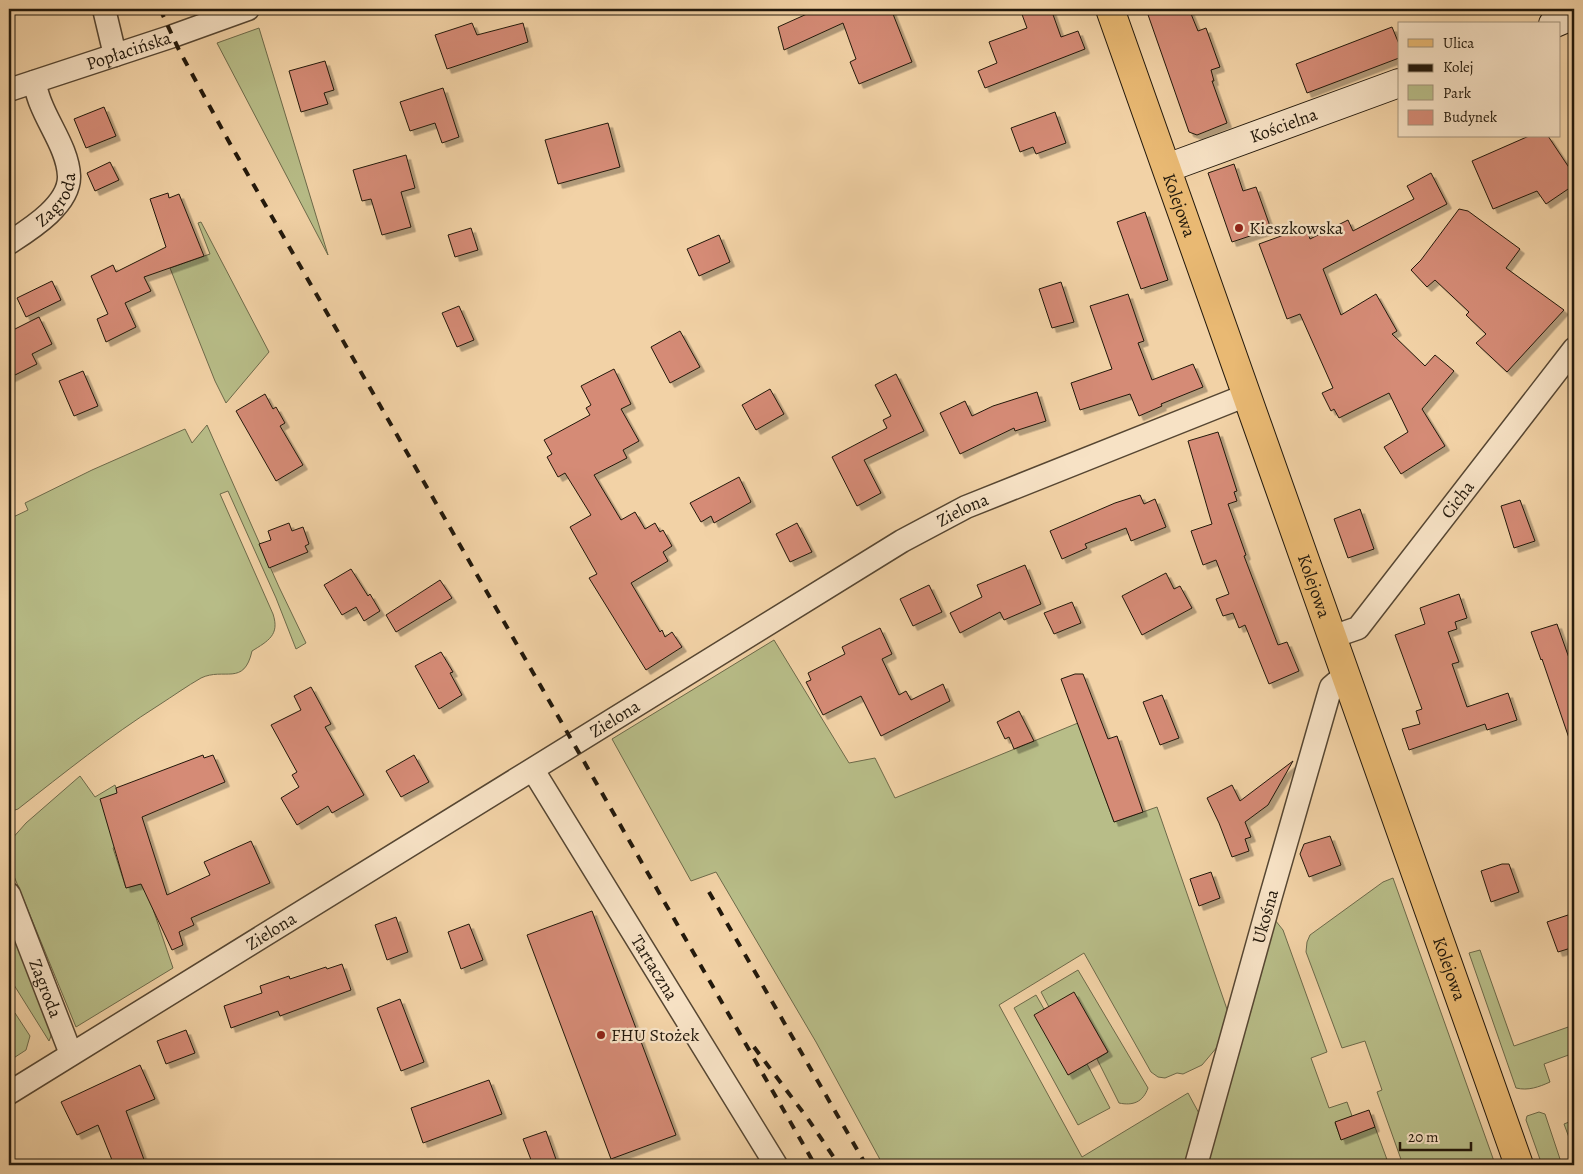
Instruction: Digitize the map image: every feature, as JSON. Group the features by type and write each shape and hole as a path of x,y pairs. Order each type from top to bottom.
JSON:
{"main road":[{"name":"Kolejowa","path":"1110,9 1519,1165"},
{"path":"1557,22 1574,14"},
{"name":"Kościelna","path":"1167,168 1398,84"}],"street":[{"path":"104,9 115,55"},
{"name":"Popłacińska","path":"9,90 174,36 224,13 248,9"},
{"name":"Zagroda","path":"9,243 36,226 50,213 65,191 69,178 62,150 41,104 34,82"},
{"name":"Cicha","path":"1332,637 1358,628 1574,349"},
{"name":"Zielona","path":"9,1093 902,541 966,507 1247,395"},
{"name":"Ukośna","path":"1196,1165 1331,687 1345,675"},
{"name":"Tartaczna","path":"533,770 776,1165"},
{"name":"Zagroda","path":"9,894 72,1054"}],"green space":[{"path":"259,28 328,255 217,43"},
{"path":"201,222 269,352 226,403 215,381 170,268 210,254 198,223"},
{"path":"207,425 306,643 296,649 276,598 228,491 220,494 273,614 275,627 271,637 252,651 244,669 232,674 209,675 196,681 105,742 18,809 9,812 9,519 28,510 25,503 92,470 185,429 192,443"},
{"path":"774,640 849,763 875,758 895,798 1078,723 1114,822 1157,807 1229,1015 1218,1046 1202,1065 1183,1074 1177,1073 1165,1078 1158,1077 1151,1072 1084,953 999,1005 1082,1157 1188,1093 1201,1117 1188,1165 883,1165 816,1042 716,872 691,881 612,739"},
{"path":"80,776 95,797 115,785 133,841 113,848 126,888 146,882 173,968 76,1027 9,864 10,841 26,823"},
{"path":"1393,878 1495,1165 1403,1165 1377,1092 1382,1090 1365,1041 1342,1048 1306,952 1310,935 1383,882"},
{"path":"1271,915 1283,930 1327,1052 1311,1058 1329,1108 1347,1102 1352,1116 1335,1123 1341,1139 1375,1127 1389,1165 1204,1165"},
{"path":"9,924 50,1030 51,1036 49,1041 9,977"},
{"path":"1480,950 1514,1046 1574,1025 1574,1053 1544,1064 1550,1082 1533,1088 1516,1088 1469,953"},
{"path":"1078,970 1148,1088 1143,1097 1137,1102 1129,1104 1119,1103 1097,1059 1108,1052 1074,993 1049,1007 1041,992"},
{"path":"1036,995 1044,1009 1068,1075 1087,1064 1110,1108 1078,1125 1014,1008"},
{"path":"15,1013 30,1036 26,1050 9,1061 9,1016"},
{"path":"1539,1112 1545,1114 1562,1165 1542,1165 1526,1120 1527,1116"},
{"path":"1574,1120 1574,1151 1564,1124"}],"building":[{"path":"818,9 891,9 912,62 859,84 850,62 856,59 843,23 784,50 778,27"},
{"path":"1020,9 1051,9 1061,37 1078,31 1085,49 985,88 978,71 997,63 989,42 1027,28"},
{"path":"1146,9 1189,9 1198,31 1206,28 1220,67 1211,70 1214,81 1212,81 1227,123 1197,135 1189,132"},
{"path":"472,23 477,35 523,23 528,42 447,69 435,35"},
{"path":"1392,27 1398,42 1398,58 1307,93 1296,64"},
{"path":"325,61 334,90 324,93 328,104 301,112 289,71"},
{"path":"443,88 459,137 442,143 435,123 410,131 400,102"},
{"path":"104,107 116,136 86,148 74,119"},
{"path":"1055,112 1066,143 1036,154 1033,147 1020,152 1011,128"},
{"path":"608,123 620,167 558,184 545,140"},
{"path":"1524,138 1549,138 1574,175 1574,185 1546,204 1537,191 1493,209 1472,161"},
{"path":"406,155 415,188 401,192 411,227 382,235 371,199 362,201 353,170"},
{"path":"110,162 119,180 95,191 87,173"},
{"path":"1234,164 1243,191 1256,187 1271,229 1232,242 1208,173"},
{"path":"1431,173 1447,204 1323,269 1341,315 1376,294 1397,331 1392,334 1425,366 1435,355 1454,371 1422,409 1445,446 1401,474 1384,447 1408,432 1389,393 1339,418 1334,409 1331,411 1322,393 1333,388 1300,314 1287,319 1259,244 1306,227 1310,239 1348,220 1353,231 1414,199 1407,186"},
{"path":"168,193 169,198 179,194 204,256 144,277 151,291 125,303 136,327 106,342 97,319 108,314 91,276 113,265 116,272 166,247 150,199"},
{"path":"1459,209 1468,211 1520,249 1506,268 1564,310 1507,372 1476,343 1486,334 1466,315 1469,312 1435,280 1427,287 1411,270 1421,260"},
{"path":"1145,212 1168,280 1141,289 1117,222"},
{"path":"471,228 478,250 455,257 448,235"},
{"path":"719,235 730,262 699,276 687,249"},
{"path":"52,281 61,300 26,317 17,298"},
{"path":"1061,282 1074,322 1052,328 1039,289"},
{"path":"1128,294 1144,341 1138,343 1152,380 1193,364 1203,387 1161,404 1162,406 1139,416 1130,394 1080,410 1071,383 1112,369 1090,306"},
{"path":"459,306 474,340 457,347 442,313"},
{"path":"39,317 52,344 32,354 37,364 9,378 9,332"},
{"path":"680,331 700,367 670,383 651,347"},
{"path":"614,369 631,404 621,409 639,441 623,450 627,458 594,475 621,520 635,512 645,529 655,523 660,532 663,530 672,546 663,552 668,561 631,583 660,632 662,630 665,637 672,632 682,647 646,670 589,578 597,574 570,527 591,515 565,473 558,477 547,457 552,454 544,440 590,415 586,408 591,405 581,386"},
{"path":"83,371 98,406 74,416 59,381"},
{"path":"896,374 924,431 864,460 881,493 857,506 832,457 887,428 883,420 891,416 875,385"},
{"path":"770,389 784,414 756,430 742,405"},
{"path":"1037,392 1046,421 1015,431 1014,428 960,454 940,413 965,401 972,416 993,406"},
{"path":"265,394 273,409 276,407 285,423 280,426 303,465 276,481 236,411"},
{"path":"1218,432 1237,491 1234,492 1237,501 1228,504 1246,555 1244,556 1278,645 1287,642 1299,671 1269,684 1245,625 1239,628 1233,613 1223,616 1216,599 1229,594 1216,560 1203,565 1191,531 1212,524 1188,441"},
{"path":"739,477 751,502 714,523 711,516 701,522 690,503"},
{"path":"1140,495 1144,504 1155,499 1166,527 1131,541 1126,528 1085,544 1087,548 1062,559 1050,531 1115,503"},
{"path":"1520,500 1535,541 1514,548 1501,506"},
{"path":"1360,509 1374,549 1348,558 1334,519"},
{"path":"289,523 292,531 303,527 309,544 305,546 308,552 269,568 259,544 271,540 268,531"},
{"path":"797,523 812,552 790,562 776,534"},
{"path":"1025,565 1041,604 1004,620 1000,612 960,633 950,613 982,597 977,585"},
{"path":"351,569 380,611 364,621 356,607 342,615 324,585"},
{"path":"1166,573 1174,589 1180,586 1192,608 1142,635 1122,596"},
{"path":"440,580 452,598 396,632 386,615"},
{"path":"929,585 942,612 913,626 900,599"},
{"path":"1459,594 1467,618 1455,622 1457,629 1448,632 1459,662 1452,664 1467,707 1508,693 1517,720 1487,730 1485,724 1409,750 1402,729 1420,724 1416,711 1422,709 1395,635 1425,624 1420,608"},
{"path":"1072,602 1081,623 1054,634 1044,613"},
{"path":"1557,624 1574,672 1574,744 1571,744 1531,632"},
{"path":"880,628 892,654 882,659 899,695 906,691 911,700 943,684 950,701 881,736 861,696 823,715 806,682 811,680 808,673 845,654 842,647"},
{"path":"441,652 453,672 450,673 462,695 439,709 415,666"},
{"path":"1075,674 1083,674 1108,739 1117,736 1143,812 1114,822 1061,679"},
{"path":"311,687 331,724 325,727 364,795 332,813 328,806 297,825 281,798 299,787 292,775 297,772 271,725 301,710 294,696"},
{"path":"1162,695 1179,738 1160,745 1143,702"},
{"path":"1019,711 1034,741 1014,749 1009,737 1005,739 997,722"},
{"path":"203,755 204,758 213,755 225,782 142,817 167,895 210,875 204,862 251,841 270,883 191,918 194,925 179,932 183,945 172,950 141,884 126,888 100,799 117,793 116,788"},
{"path":"414,755 429,782 401,797 386,771"},
{"path":"1293,761 1268,805 1245,822 1251,837 1245,839 1249,851 1232,857 1207,798 1232,785 1240,801"},
{"path":"1330,836 1341,865 1309,877 1300,854 1304,844"},
{"path":"1502,864 1509,864 1519,892 1491,902 1481,871"},
{"path":"1211,872 1220,898 1199,906 1190,879"},
{"name":"FHU Stożek","path":"592,911 676,1135 611,1159 527,935"},
{"path":"1574,913 1574,947 1558,952 1547,922"},
{"path":"396,917 408,952 387,960 375,925"},
{"path":"469,924 483,960 461,969 448,932"},
{"path":"342,964 351,990 280,1016 278,1011 231,1028 224,1006 262,993 260,986 289,976 290,979 326,967 327,969"},
{"path":"1074,992 1108,1052 1068,1075 1034,1015"},
{"path":"400,999 424,1062 401,1071 377,1008"},
{"path":"186,1030 195,1053 166,1064 157,1041"},
{"path":"140,1065 155,1099 126,1111 146,1165 114,1165 98,1125 77,1135 61,1102"},
{"path":"489,1080 502,1114 423,1143 411,1108"},
{"path":"1369,1110 1375,1127 1341,1140 1335,1122"},
{"path":"546,1131 558,1165 533,1165 523,1139"}],"railway":[{"path":"160,9 179,50 228,140 815,1165"},
{"path":"709,892 866,1165"},
{"path":"754,1047 808,1119 839,1165"}],"place":[{"name":"Kieszkowska","path":"1239,228"},
{"name":"FHU Stożek","path":"601,1035"}]}
